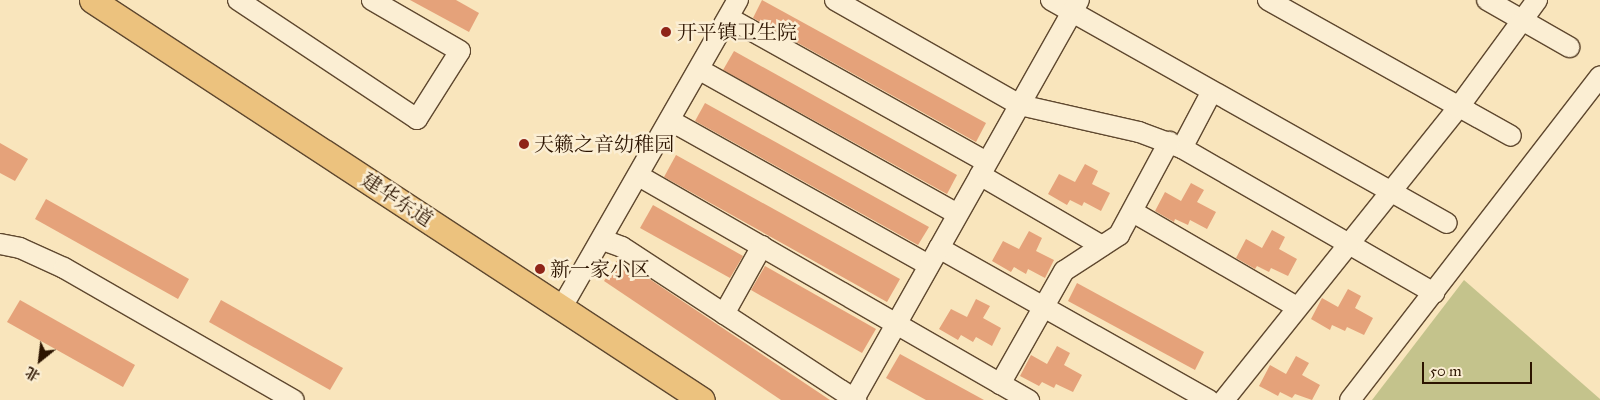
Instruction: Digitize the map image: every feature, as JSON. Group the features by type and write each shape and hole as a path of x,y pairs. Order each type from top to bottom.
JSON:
{"main road":[{"name":"建华东道","path":"92,0 702,400"}],"street":[{"path":"238,0 417,119 460,51 372,0"},
{"path":"562,307 603,240 738,0"},
{"path":"835,0 1020,105 1139,132 1175,145 1350,242 1434,293"},
{"path":"1051,0 1076,6 1212,91 1447,223"},
{"path":"1268,0 1511,136"},
{"path":"1487,0 1569,46"},
{"path":"1224,400 1458,108 1537,0"},
{"path":"603,240 622,248 855,399 896,323 1076,6"},
{"path":"729,18 983,169 1102,246"},
{"path":"700,70 958,214"},
{"path":"1350,400 1600,76"},
{"path":"1000,384 1064,271 1119,235 1175,145 1212,91"},
{"path":"671,121 934,256 1044,307 1209,400"},
{"path":"639,176 1029,400"},
{"path":"1133,212 1297,307"},
{"path":"0,244 20,248 64,268 294,400"},
{"path":"724,314 762,246"}],"shaded area":[{"path":"1464,280 1600,399 1600,400 1372,400"}],"building":[{"path":"410,0 456,0 479,13 469,32"},
{"path":"762,0 986,123 976,142 753,18"},
{"path":"734,51 957,175 947,194 723,70"},
{"path":"705,103 929,227 918,245 695,121"},
{"path":"0,143 28,159 15,181 0,173"},
{"path":"676,155 900,279 887,302 664,177"},
{"path":"1085,164 1098,171 1092,184 1110,193 1101,211 1084,202 1082,206 1070,200 1067,205 1048,194 1059,174 1075,182"},
{"path":"1191,183 1204,190 1197,202 1216,212 1207,229 1190,220 1188,225 1175,219 1174,222 1155,211 1165,192 1181,201"},
{"path":"46,199 189,279 178,299 35,219"},
{"path":"653,205 743,256 730,278 640,228"},
{"path":"1272,230 1285,237 1279,249 1297,259 1288,276 1271,268 1269,272 1257,266 1255,269 1236,258 1246,239 1262,248"},
{"path":"1029,231 1042,238 1036,251 1054,260 1045,278 1028,269 1026,274 1014,267 1011,272 992,261 1003,241 1019,249"},
{"path":"618,259 830,400 781,400 604,281"},
{"path":"765,266 876,329 862,353 751,290"},
{"path":"1077,283 1204,352 1195,370 1068,301"},
{"path":"1348,289 1361,296 1355,308 1373,318 1364,335 1347,327 1345,331 1332,325 1330,330 1311,319 1322,298 1338,307"},
{"path":"976,299 990,306 983,318 1001,328 992,346 976,337 973,342 961,335 958,340 939,329 951,309 967,317"},
{"path":"20,300 135,365 123,387 7,322"},
{"path":"221,300 343,368 330,390 209,322"},
{"path":"1057,346 1070,353 1064,365 1082,375 1073,392 1056,384 1054,388 1042,382 1039,386 1020,376 1031,355 1047,364"},
{"path":"900,354 984,400 926,400 886,378"},
{"path":"1296,356 1309,363 1302,375 1320,385 1312,400 1295,394 1292,398 1280,392 1278,396 1259,386 1270,365 1286,374"}],"place":[{"name":"开平镇卫生院","path":"666,32"},
{"name":"天籁之音幼稚园","path":"524,144"},
{"name":"新一家小区","path":"540,269"}]}
